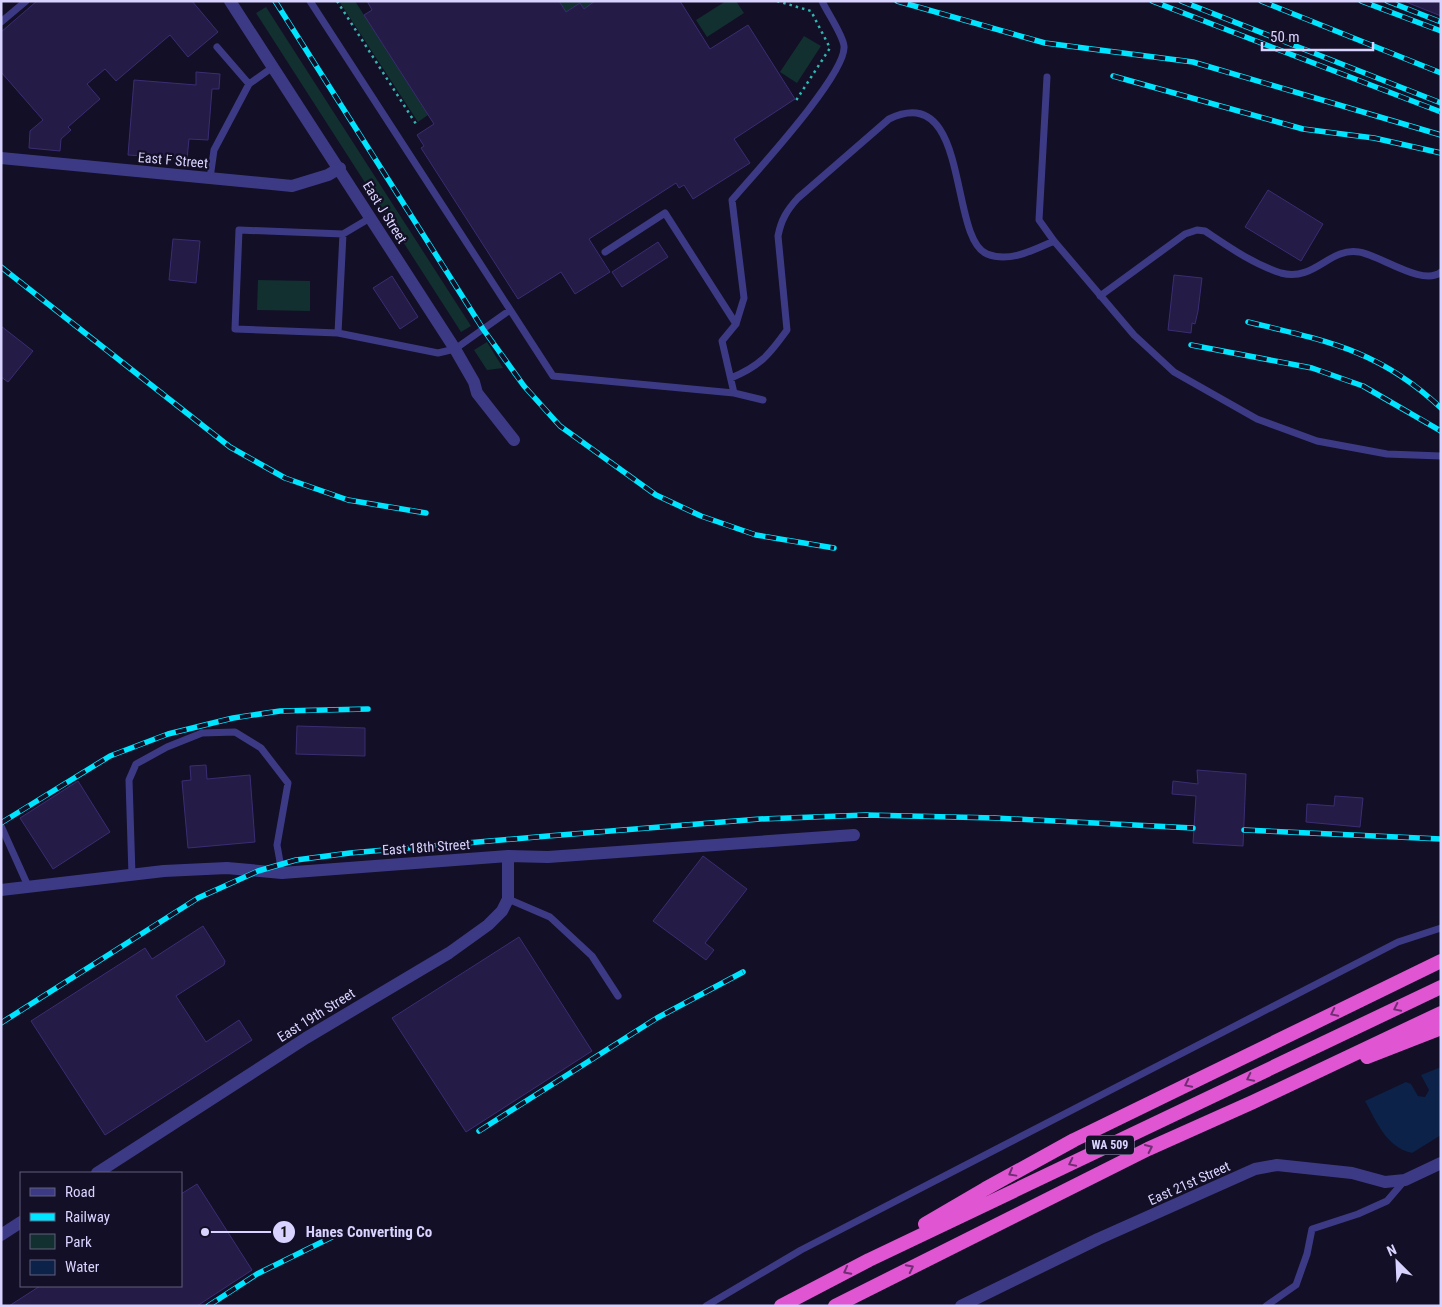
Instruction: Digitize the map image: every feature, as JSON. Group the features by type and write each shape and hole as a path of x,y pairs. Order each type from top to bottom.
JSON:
{"highway":[{"path":"869,1260 940,1215 1048,1154 1441,961"},
{"name":"WA 509","path":"781,1306 869,1260 1441,987"},
{"name":"WA 509","path":"835,1306 1148,1149 1253,1102 1441,1013"},
{"path":"1253,1102 1441,1028"}],"street":[{"name":"East J Street","path":"235,3 455,349 474,382 478,393 514,440"},
{"name":"East F Street","path":"1,158 292,186 340,168"},
{"name":"East 18th Street","path":"1,890 132,874 228,868 282,873 508,856 548,858 854,835"},
{"path":"508,856 508,898"},
{"name":"East 19th Street","path":"98,1172 306,1038 449,953 488,925 502,911 508,898"},
{"name":"East 21st Street","path":"961,1306 1098,1239 1255,1169 1277,1165 1352,1172 1385,1182 1405,1180 1441,1163"},
{"path":"1,1235 20,1223"}],"lane":[{"path":"1,22 26,1"},
{"path":"310,1 553,376 734,393 763,400"},
{"path":"734,393 722,341 736,324 744,298 732,200 817,99 842,60 844,45 822,1"},
{"path":"217,48 248,84"},
{"path":"210,178 214,150 248,84 274,67"},
{"path":"1047,77 1039,220 1054,241 1134,335 1174,372 1257,419 1317,441 1387,454 1441,456"},
{"path":"731,378 760,364 769,356 786,330 778,236 780,223 786,211 798,198 890,119 898,115 916,114 926,117 940,130 955,166 969,230 978,247 985,254 1006,257 1021,255 1054,241"},
{"path":"605,252 665,213 736,324"},
{"path":"370,218 343,234 240,230 235,329 338,333 438,353 455,349 510,310"},
{"path":"1100,296 1185,234 1197,230 1205,230 1247,259 1283,273 1306,274 1339,254 1352,251 1369,254 1410,273 1425,276 1437,275 1441,272"},
{"path":"338,333 343,234"},
{"path":"132,874 129,780 136,764 167,747 202,733 235,732 260,748 288,782 277,845 282,873"},
{"path":"1,826 28,886"},
{"path":"508,898 550,917 592,956 618,996"},
{"path":"706,1306 800,1250 1398,942 1441,928"},
{"path":"1266,1306 1296,1285 1307,1254 1312,1229 1358,1214 1387,1201 1405,1180"}],"path":[{"path":"337,1 416,124"},
{"path":"777,1 812,11 830,48 795,102"}],"green space":[{"path":"339,1 355,1 428,115 418,122"},
{"path":"559,1 595,1 584,9 580,3 566,12"},
{"path":"726,1 736,1 744,13 707,37 696,20"},
{"path":"266,7 471,326 461,332 256,13"},
{"path":"804,36 821,46 797,83 780,72"},
{"path":"258,280 310,281 310,311 257,310"},
{"path":"487,342 503,368 487,370 474,350"}],"water":[{"path":"1441,1067 1441,1135 1412,1153 1403,1150 1383,1133 1365,1101 1406,1082 1411,1084 1418,1096 1425,1097 1429,1090 1421,1075"}],"building":[{"path":"37,1 192,1 218,32 188,57 170,35 116,81 105,69 87,84 100,99 68,127 71,130 61,139 60,151 29,148 30,131 43,120 1,72 1,32"},
{"path":"367,1 559,1 566,12 580,3 584,9 595,1 680,1 710,49 748,25 795,99 734,139 750,163 693,199 684,185 679,188 676,183 589,239 610,272 575,294 561,272 518,299 421,148 424,146 417,135 434,124 364,15 372,10"},
{"path":"1406,1 1441,1 1441,16 1406,2"},
{"path":"196,72 220,74 219,89 212,89 208,140 189,139 187,159 128,155 134,80 196,85"},
{"path":"1268,190 1323,224 1301,261 1245,227"},
{"path":"173,239 200,241 196,283 169,280"},
{"path":"658,242 668,257 622,287 612,272"},
{"path":"1174,275 1202,278 1198,311 1195,324 1192,323 1191,333 1168,330"},
{"path":"392,276 418,317 400,329 373,288"},
{"path":"1,326 33,351 8,382 1,377"},
{"path":"297,726 365,728 365,756 296,754"},
{"path":"206,765 207,779 250,775 255,842 188,848 182,781 191,780 190,766"},
{"path":"1197,770 1246,774 1243,846 1193,843 1196,796 1172,794 1173,781 1198,784"},
{"path":"78,781 110,832 53,869 20,818"},
{"path":"1335,796 1363,798 1360,827 1306,822 1307,804 1334,806"},
{"path":"703,856 747,889 705,943 714,950 706,960 653,921"},
{"path":"203,926 225,961 224,965 176,996 206,1042 239,1020 252,1040 105,1135 31,1021 145,948 152,959"},
{"path":"519,937 592,1051 466,1132 392,1018"},
{"path":"197,1184 252,1270 197,1306 9,1306 38,1287 182,1287 182,1193"}],"railway":[{"path":"275,1 483,329 524,386 560,426 656,495 701,516 756,535 834,548"},
{"path":"897,1 1045,43 1193,62 1441,135"},
{"path":"1152,1 1441,112"},
{"path":"1181,1 1441,103"},
{"path":"1261,1 1441,73"},
{"path":"1361,1 1441,31"},
{"path":"1387,1 1441,22"},
{"path":"1113,76 1303,129 1374,138 1441,153"},
{"path":"1,267 230,447 285,478 348,500 426,513"},
{"path":"1248,322 1327,342 1374,360 1418,388 1441,408"},
{"path":"1191,345 1312,368 1363,386 1441,431"},
{"path":"1,823 110,756 168,734 233,718 280,711 368,709"},
{"path":"1,1023 198,898 258,871 296,860 350,853 760,819 866,815 995,818 1193,828"},
{"path":"1244,830 1441,839"},
{"path":"479,1131 657,1018 743,972"},
{"path":"208,1306 257,1274 332,1237"}],"place":[{"name":"Hanes Converting Co","path":"205,1232"}]}
